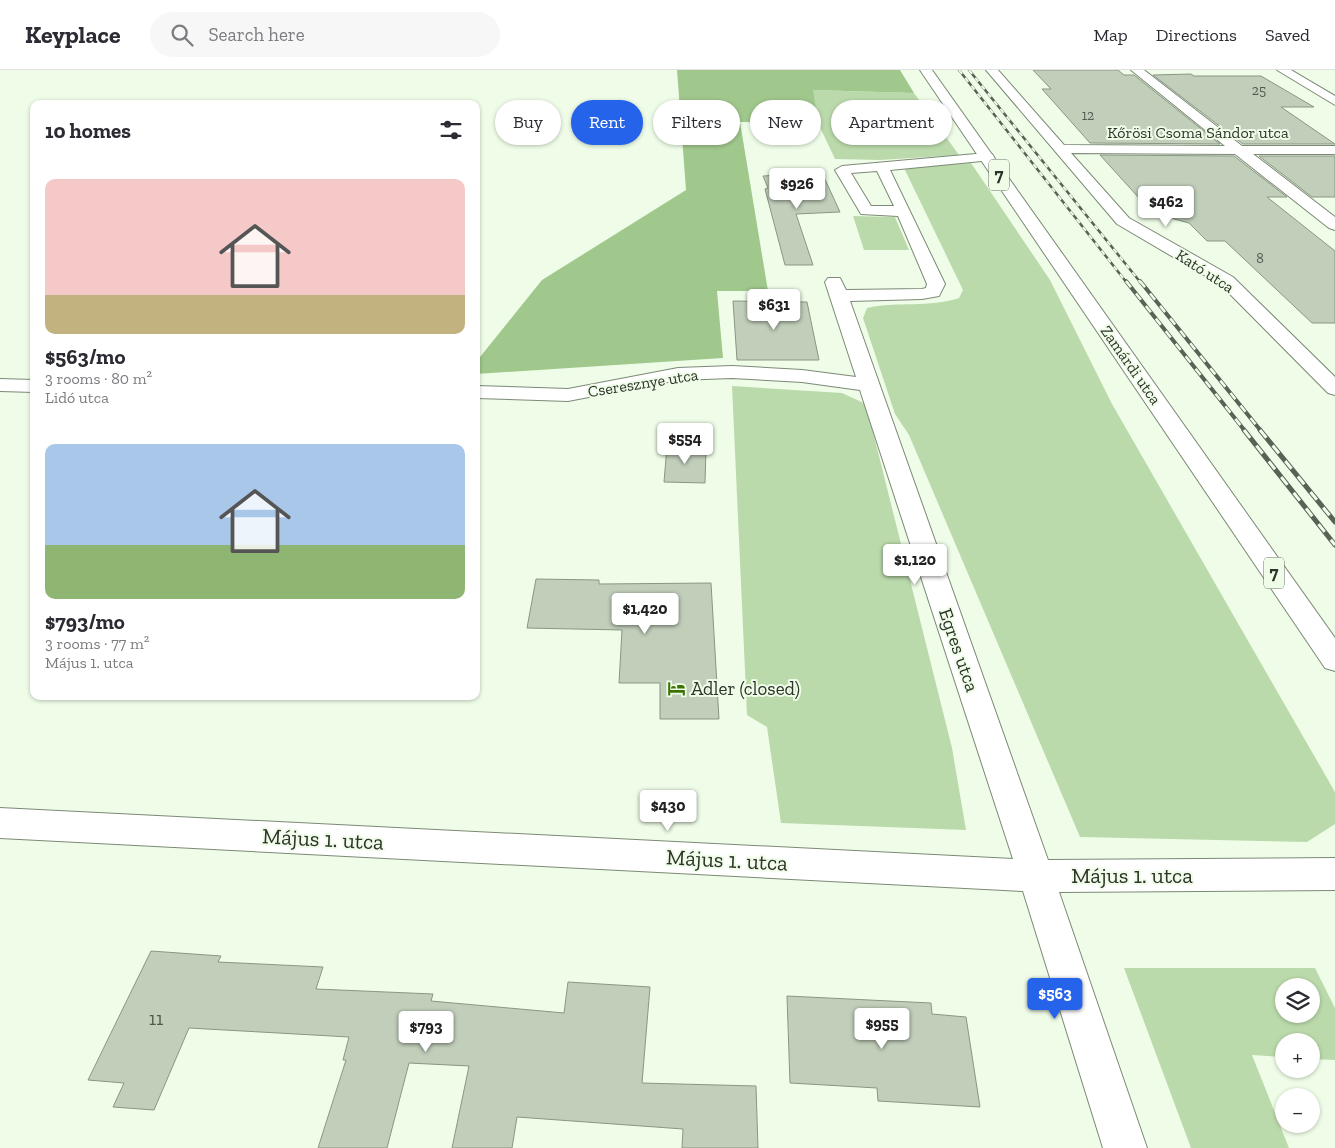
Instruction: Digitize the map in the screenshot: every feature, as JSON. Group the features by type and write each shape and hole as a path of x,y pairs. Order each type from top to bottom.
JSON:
{"street":[{"name":"Zamárdi utca","path":"926,70 1335,660"},
{"name":"Kató utca","path":"992,70 1123,221 1226,281 1335,389"},
{"path":"1137,70 1335,225"},
{"path":"1283,70 1335,101"},
{"name":"Kőrösi Csoma Sándor utca","path":"1060,150 1335,150"},
{"path":"882,167 904,211 866,211 842,170 986,157"},
{"name":"Egres utca","path":"904,211 936,284 933,292 922,294 837,289 1036,876 1125,1148"},
{"name":"Cseresznye utca","path":"480,392 568,395 678,374 732,372 802,376 869,385"},
{"path":"0,385 30,386"},
{"name":"Május 1. utca","path":"0,823 1036,876 1335,874"}],"green space":[{"path":"677,70 900,70 914,93 813,90 815,100 750,100 750,122 740,122 740,100 679,100"},
{"path":"812,90 914,93 919,100 831,100 831,145 952,145 959,155 880,160 835,159 821,129 821,100 814,100"},
{"path":"740,122 768,291 717,291 723,358 480,374 480,357 542,280 686,190 683,145 740,145"},
{"path":"971,163 1050,280 1112,404 1335,792 1335,824 1307,842 1080,837 909,435 895,414 863,318 867,308 936,303 959,298 963,290 904,168"},
{"path":"853,216 895,217 909,250 864,250"},
{"path":"732,386 842,393 866,404 952,748 966,830 781,823 767,727 747,715"},
{"path":"1124,968 1315,968 1320,978 1335,1008 1335,1060 1320,1059 1320,1033 1275,1033 1275,1056 1252,1055 1275,1113 1275,1133 1283,1133 1289,1148 1191,1148"}],"building":[{"path":"1033,70 1118,70 1124,75 1134,75 1220,144 1090,143 1042,89 1051,89"},
{"path":"1191,74 1194,76 1261,76 1314,107 1281,107 1335,144 1243,144 1153,75"},
{"path":"1100,155 1234,156 1287,197 1267,197 1335,251 1335,323 1312,323 1225,241 1207,241 1189,223 1174,219 1151,198 1139,198"},
{"path":"1259,156 1335,156 1335,197 1312,197"},
{"path":"822,173 840,212 796,214 813,265 785,265 765,189 768,188 763,176"},
{"path":"733,301 807,302 819,360 737,360"},
{"path":"667,446 706,447 705,483 664,482"},
{"path":"536,579 599,580 599,584 711,583 719,719 660,719 660,683 619,683 622,630 527,628"},
{"path":"151,951 221,956 218,962 323,967 316,989 433,994 431,1001 564,1013 568,982 650,987 642,1083 756,1086 758,1148 682,1148 683,1129 517,1117 512,1148 452,1148 469,1066 409,1063 387,1148 318,1148 346,1060 343,1060 349,1037 189,1028 154,1110 113,1107 124,1083 88,1080"},
{"path":"787,996 931,1003 932,1014 966,1017 980,1107 878,1101 877,1088 790,1083"}],"railway":[{"path":"959,70 1127,283"},
{"path":"969,70 1141,283"},
{"path":"1126,281 1245,431"},
{"path":"1140,281 1261,431"},
{"path":"1244,430 1335,545"},
{"path":"1260,430 1335,522"}],"place":[{"name":"Adler (closed)","path":"677,688"}]}
